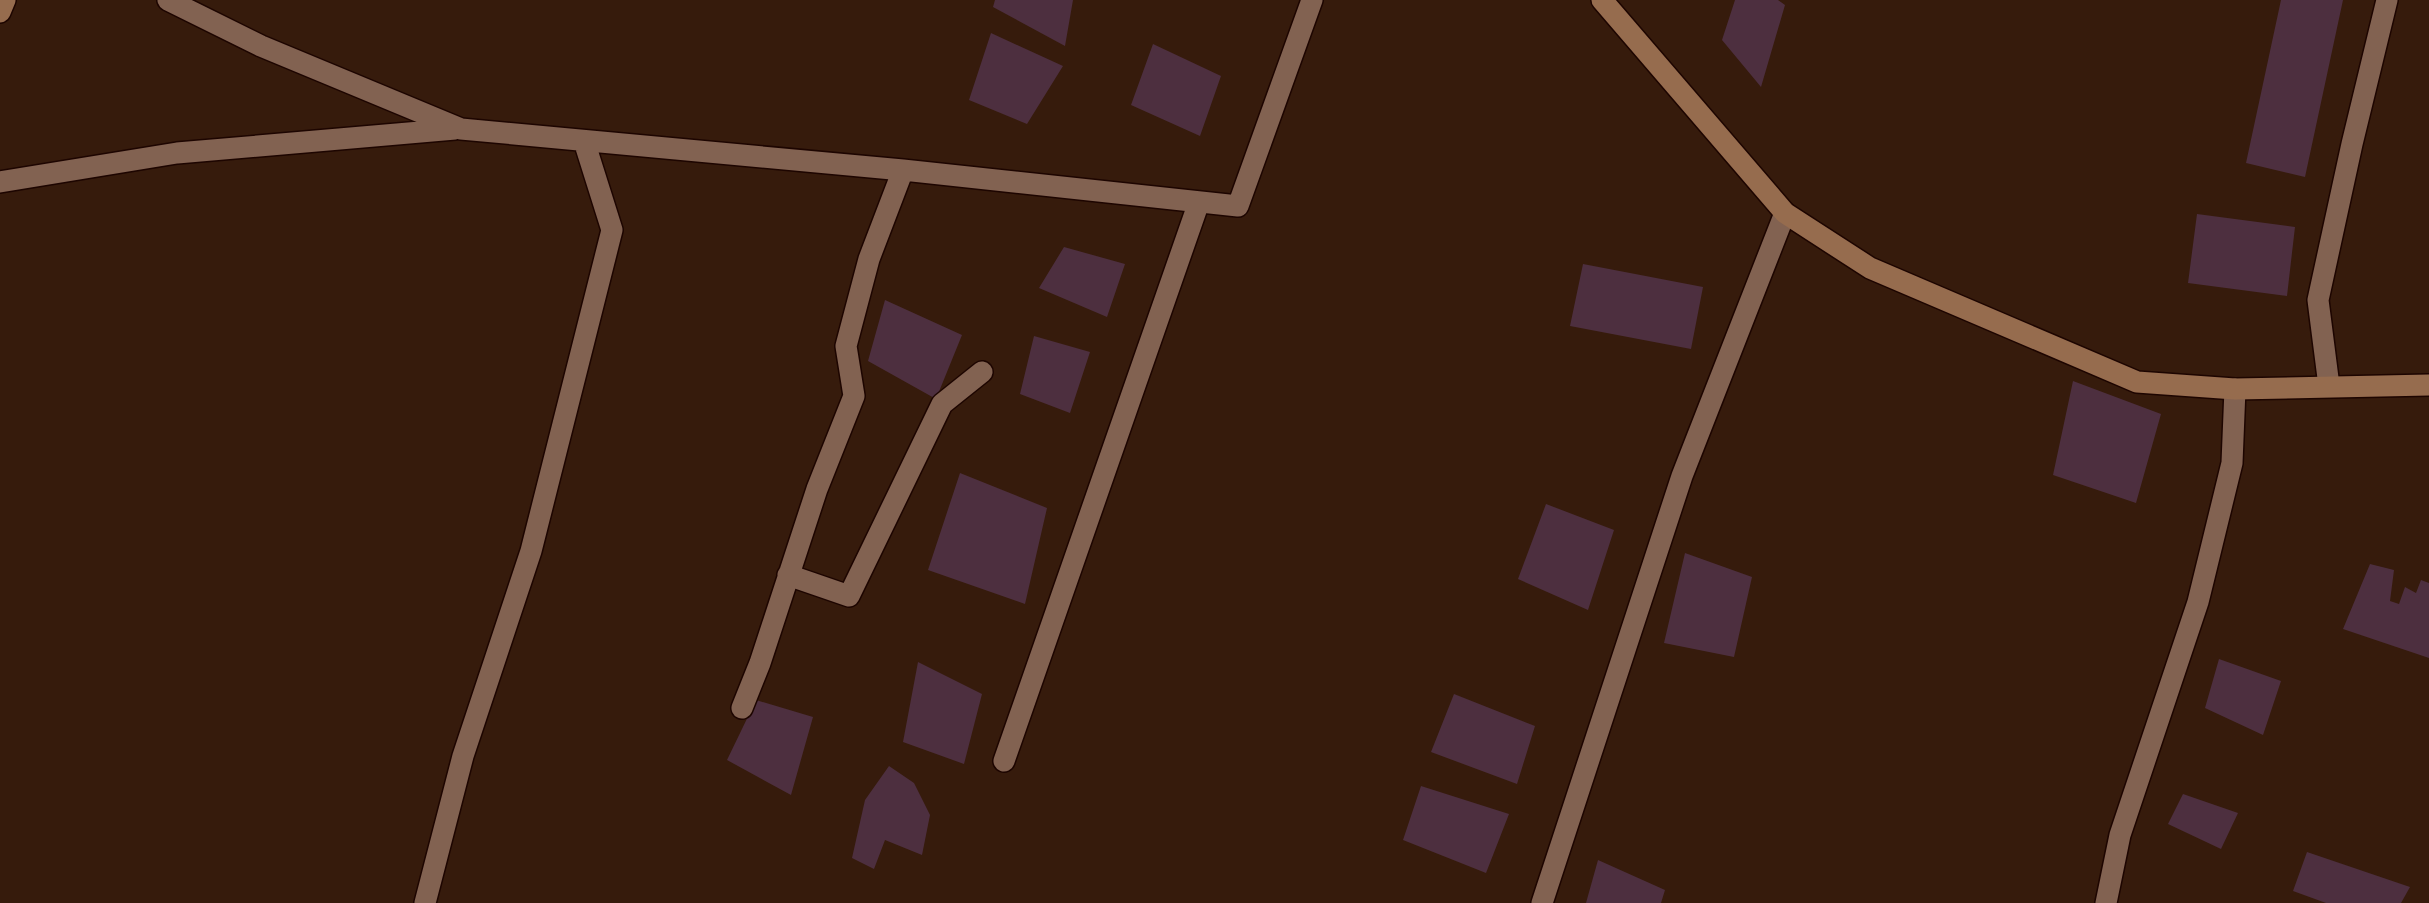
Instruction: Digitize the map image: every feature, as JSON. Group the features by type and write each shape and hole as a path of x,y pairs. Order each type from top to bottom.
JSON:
{"street":[{"path":"0,12 5,0"},
{"path":"168,0 261,46 461,129"},
{"path":"0,182 177,153 461,129 903,170 1238,206 1312,0"},
{"path":"1602,0 1786,213 1870,268 2137,382 2235,389 2429,385"},
{"path":"2329,386 2318,300 2387,0"},
{"path":"425,903 463,756 531,551 612,230 584,141"},
{"path":"742,708 760,663 817,489 855,396 846,346 869,259 903,170"},
{"path":"1004,761 1199,202"},
{"path":"1542,903 1682,477 1786,213"},
{"path":"788,575 849,596 942,404 982,372"},
{"path":"2106,903 2120,835 2199,602 2232,463 2235,389"}],"building":[{"path":"995,0 1073,0 1065,46 993,7"},
{"path":"1735,0 1778,0 1785,5 1761,87 1722,40"},
{"path":"2281,0 2343,0 2305,177 2246,163"},
{"path":"991,33 1063,66 1027,124 969,100"},
{"path":"1153,44 1221,76 1200,136 1131,105"},
{"path":"2197,214 2295,227 2287,296 2188,283"},
{"path":"1064,247 1125,264 1107,317 1039,288"},
{"path":"1583,264 1703,287 1691,349 1570,326"},
{"path":"885,300 962,335 936,399 868,361"},
{"path":"1034,336 1090,352 1070,413 1020,394"},
{"path":"2073,381 2161,414 2136,503 2053,475"},
{"path":"960,473 1047,508 1025,604 928,570"},
{"path":"1546,504 1614,530 1588,610 1518,579"},
{"path":"1685,553 1752,577 1734,657 1664,643"},
{"path":"2370,564 2394,570 2390,601 2399,604 2405,587 2416,593 2421,580 2429,583 2429,658 2343,629"},
{"path":"2219,659 2281,681 2263,735 2205,708"},
{"path":"918,662 982,694 964,764 903,742"},
{"path":"1454,694 1535,726 1517,784 1431,752"},
{"path":"756,700 813,717 791,795 727,760"},
{"path":"889,766 914,783 930,815 922,855 885,840 874,869 852,858 865,800"},
{"path":"1421,786 1509,814 1486,873 1403,840"},
{"path":"2183,794 2238,813 2221,849 2168,824"},
{"path":"2307,852 2410,887 2401,903 2326,903 2293,891"},
{"path":"1598,860 1665,890 1661,903 1586,903"}]}
